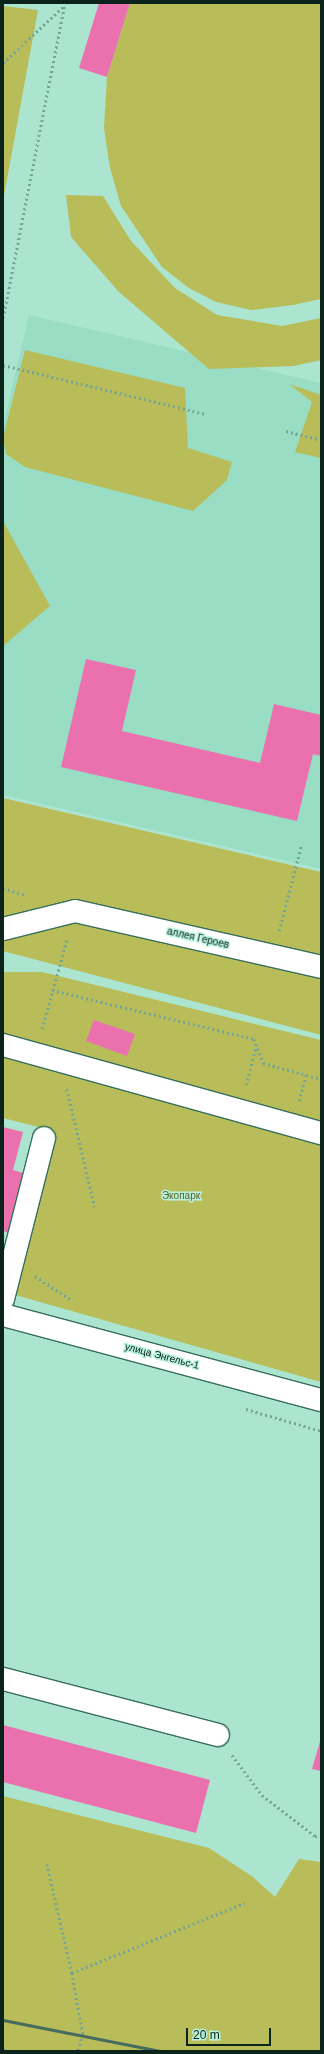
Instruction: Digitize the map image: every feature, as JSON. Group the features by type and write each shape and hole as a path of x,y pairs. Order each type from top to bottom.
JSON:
{"street":[{"name":"аллея Героев","path":"75,911 321,967"},
{"path":"3,928 75,911"},
{"path":"3,1045 59,1059 321,1133"},
{"path":"3,1299 44,1138"},
{"name":"улица Энгельс-1","path":"3,1315 321,1400"},
{"path":"3,1679 218,1735"}],"path":[{"path":"3,63 65,4"},
{"path":"3,318 65,4"},
{"path":"3,365 205,414"},
{"path":"286,431 321,440"},
{"path":"273,955 301,846"},
{"path":"36,1054 52,990 75,911"},
{"path":"52,990 254,1039 263,1063 321,1079"},
{"path":"239,1110 256,1045"},
{"path":"59,1059 95,1207"},
{"path":"28,1271 73,1301"},
{"path":"218,1735 262,1796 315,1836 321,1837"},
{"path":"47,1864 72,1974 83,2034 78,2051"},
{"path":"72,1974 244,1903"},
{"path":"3,2048 6,2051"}],"shaded area":[{"path":"29,315 321,383 321,869 3,795 3,426"}],"green space":[{"path":"130,3 321,3 321,299 293,305 251,310 216,302 189,288 162,267 121,206 110,168 104,128 107,77"},
{"path":"3,6 38,10 3,201"},
{"path":"66,195 103,196 131,241 175,288 217,315 282,326 321,318 321,360 294,366 209,369 119,292 71,237"},
{"path":"25,350 185,388 188,448 232,462 227,480 193,511 25,467 6,454 3,438"},
{"path":"289,384 321,395 321,458 295,452 312,402"},
{"path":"3,521 50,606 3,646"},
{"path":"3,798 321,872 321,1035 3,951"},
{"name":"Экопарк","path":"3,972 42,972 321,1040 321,1382 12,1294 54,1131 3,1118"},
{"path":"3,1796 209,1848 253,1877 275,1897 299,1859 321,1862 321,2051 3,2051"}],"building":[{"path":"99,3 130,3 107,77 79,68"},
{"path":"86,659 136,670 122,731 260,763 274,704 321,715 321,756 313,754 297,821 61,767"},
{"path":"94,1020 135,1034 127,1056 86,1041"},
{"path":"3,1127 23,1132 13,1170 31,1175 16,1235 3,1231"},
{"path":"3,1725 210,1780 196,1833 3,1782"},
{"path":"321,1738 321,1771 312,1769"}],"railway":[{"path":"3,2020 160,2051"}]}
